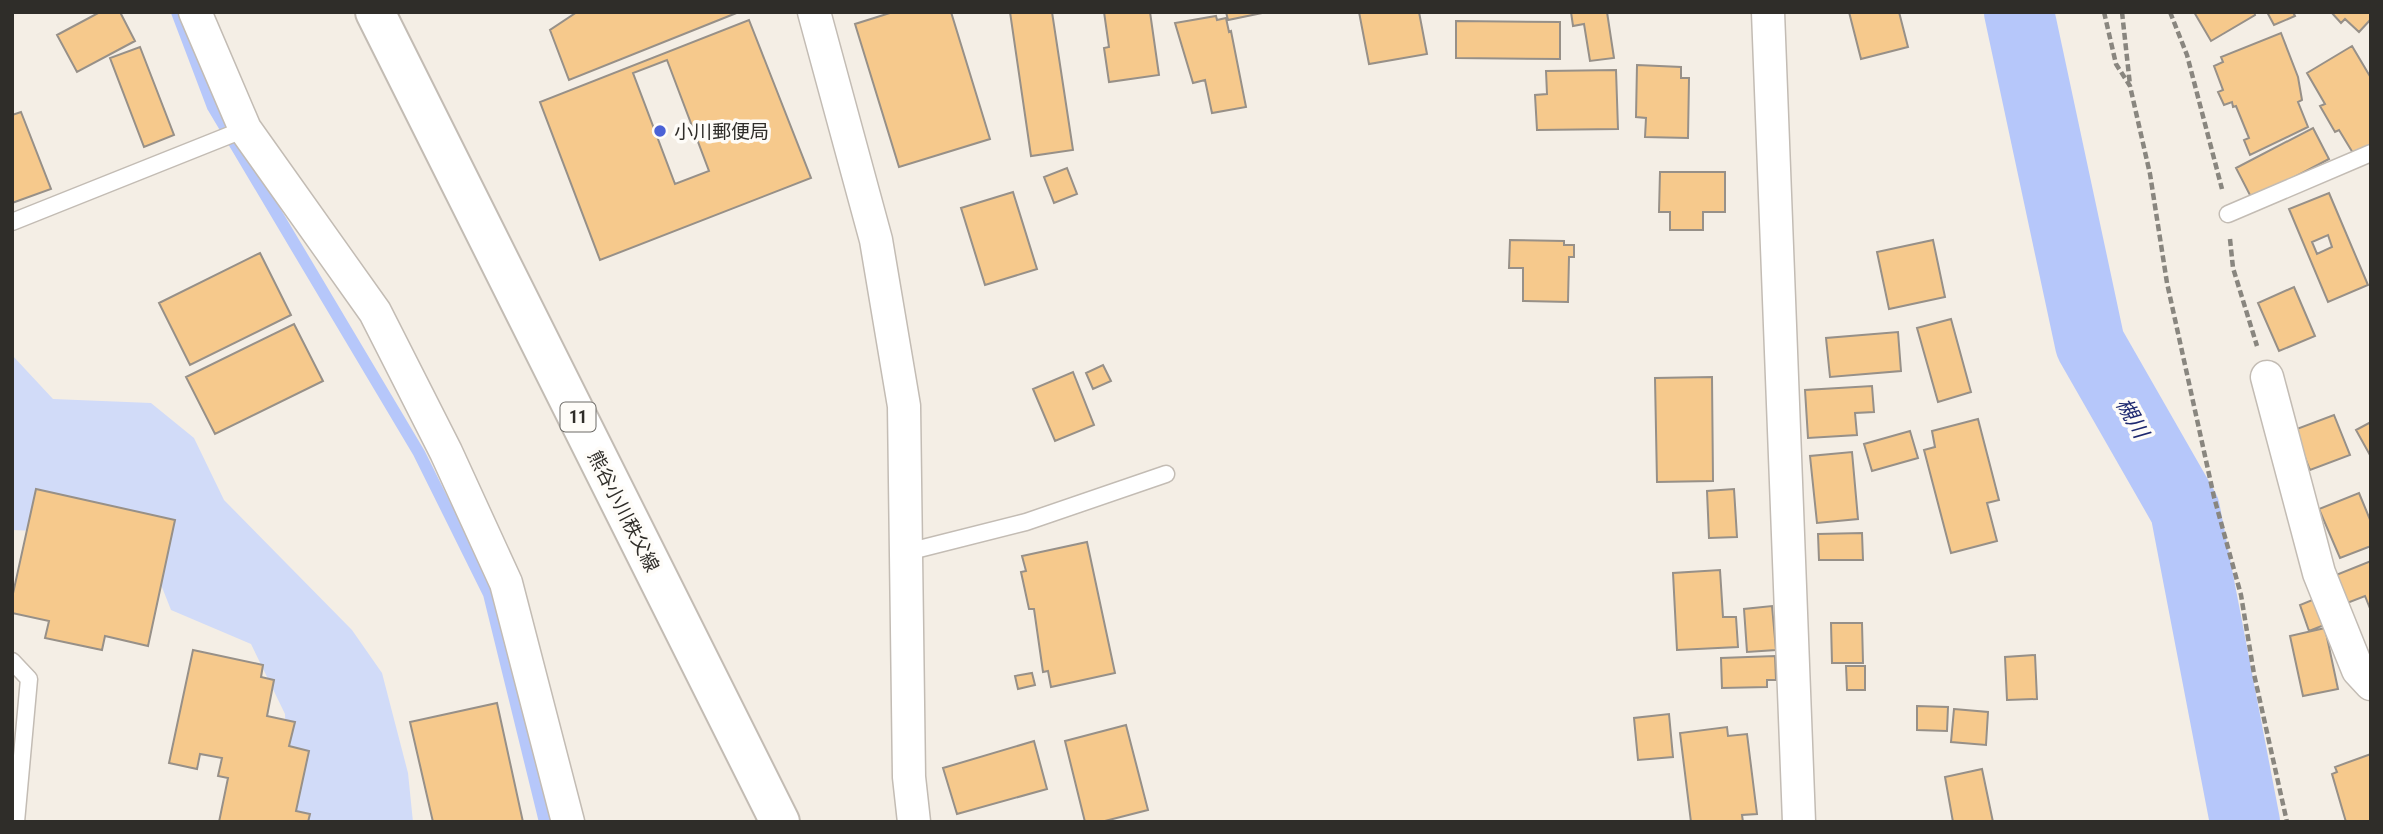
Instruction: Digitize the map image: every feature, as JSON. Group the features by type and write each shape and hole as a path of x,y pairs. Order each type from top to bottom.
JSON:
{"main road":[{"name":"熊谷小川秩父線","path":"375,12 780,822"}],"street":[{"path":"195,12 245,129 375,312 457,475 506,583 568,822"},
{"path":"814,12 863,185 891,314 904,406 909,777 914,822"},
{"path":"1768,12 1799,822"},
{"path":"2266,377 2319,573 2358,670 2370,682"}],"lane":[{"path":"12,222 245,129"},
{"path":"2228,214 2371,153"},
{"path":"906,552 1026,522 1166,474"},
{"path":"12,661 29,679 16,822"}],"path":[{"path":"2104,12 2116,64 2130,86"},
{"path":"2122,12 2130,86 2150,174 2167,283 2214,498 2241,595 2254,674 2287,822"},
{"path":"2170,12 2187,55 2216,158 2228,214 2233,268 2266,377"}],"shaded area":[{"path":"12,355 53,399 151,403 194,438 224,500 352,630 382,673 408,773 413,822 288,822 285,714 251,644 171,610 156,572 84,533 12,530"}],"building":[{"path":"100,12 120,12 135,41 77,72 57,35"},
{"path":"577,12 739,12 569,80 550,30"},
{"path":"893,12 951,12 990,139 899,167 855,24"},
{"path":"1010,12 1052,12 1073,150 1031,156"},
{"path":"1104,12 1150,12 1159,75 1109,82 1104,48 1109,47"},
{"path":"1226,12 1267,12 1228,20"},
{"path":"1359,12 1419,12 1427,54 1369,64"},
{"path":"1571,12 1607,12 1614,58 1590,61 1584,24 1573,26"},
{"path":"1849,12 1899,12 1908,47 1861,59"},
{"path":"2194,12 2254,12 2255,15 2211,41"},
{"path":"2267,12 2293,12 2295,16 2274,25"},
{"path":"2331,12 2371,12 2371,19 2359,32 2345,19 2341,23"},
{"path":"1216,16 1217,20 1226,18 1229,32 1231,31 1246,107 1212,113 1205,80 1193,83 1175,23"},
{"path":"749,20 811,178 600,260 540,102","holes":["667,60 709,171 675,184 633,73"]},
{"path":"1456,21 1560,22 1560,59 1456,58"},
{"path":"2281,33 2298,77 2302,100 2298,102 2308,127 2250,155 2244,140 2249,138 2236,106 2233,107 2232,102 2224,105 2218,92 2223,90 2214,66 2223,62 2221,57"},
{"path":"2352,46 2371,78 2371,150 2356,158 2339,130 2335,132 2320,106 2325,104 2307,73"},
{"path":"140,47 174,135 144,147 110,58"},
{"path":"1637,65 1681,67 1681,78 1689,78 1688,138 1645,137 1646,118 1636,117"},
{"path":"1616,70 1618,129 1537,130 1535,95 1547,94 1546,71"},
{"path":"21,112 51,189 12,203 12,115"},
{"path":"2313,128 2329,159 2252,199 2236,168"},
{"path":"1067,168 1077,194 1054,203 1044,177"},
{"path":"1660,172 1725,172 1725,212 1703,212 1703,230 1670,230 1670,212 1659,212"},
{"path":"1013,192 1037,269 985,285 961,208"},
{"path":"2329,193 2368,285 2328,302 2289,209","holes":["2328,235 2332,247 2317,254 2312,242"]},
{"path":"1510,240 1564,241 1564,245 1574,245 1574,257 1569,257 1568,302 1523,301 1523,268 1509,268"},
{"path":"1933,240 1945,297 1889,309 1877,252"},
{"path":"260,253 291,315 190,365 159,303"},
{"path":"2294,287 2315,336 2279,351 2258,303"},
{"path":"1951,319 1971,392 1938,402 1917,328"},
{"path":"294,324 323,381 215,434 186,377"},
{"path":"1898,332 1901,371 1830,377 1826,338"},
{"path":"1103,365 1111,381 1093,389 1086,373"},
{"path":"1073,372 1094,425 1055,441 1033,389"},
{"path":"1712,377 1713,481 1657,482 1655,378"},
{"path":"1872,386 1874,412 1855,413 1857,435 1808,438 1805,390"},
{"path":"2334,415 2350,455 2310,470 2294,430"},
{"path":"1978,419 1999,500 1987,503 1997,541 1951,553 1924,450 1935,447 1932,431"},
{"path":"2371,422 2371,457 2356,430"},
{"path":"1910,431 1918,458 1872,471 1864,444"},
{"path":"1852,452 1858,519 1817,523 1810,456"},
{"path":"36,489 175,520 148,646 105,636 102,650 45,638 49,621 12,613 12,598"},
{"path":"1734,489 1737,537 1709,538 1707,491"},
{"path":"2359,493 2371,522 2371,546 2340,558 2319,509"},
{"path":"1862,533 1863,560 1819,560 1818,534"},
{"path":"1087,542 1115,673 1051,687 1048,671 1043,672 1034,609 1029,609 1021,572 1026,571 1022,556"},
{"path":"2371,561 2371,611 2365,596 2342,605 2331,577"},
{"path":"1720,570 1723,617 1736,617 1738,647 1677,650 1673,573"},
{"path":"2322,596 2332,622 2309,631 2300,605"},
{"path":"1772,606 1776,650 1747,652 1744,609"},
{"path":"1831,623 1862,623 1863,663 1832,663"},
{"path":"2325,628 2338,689 2303,696 2290,636"},
{"path":"193,650 263,665 261,677 274,680 267,716 295,722 289,746 309,751 296,811 310,814 308,822 219,822 228,778 218,776 222,758 200,754 197,769 169,763"},
{"path":"2035,655 2037,699 2007,700 2005,657"},
{"path":"1775,656 1776,680 1767,680 1767,687 1722,688 1721,658"},
{"path":"1846,666 1865,666 1865,690 1847,690"},
{"path":"1032,673 1035,685 1018,689 1015,676"},
{"path":"497,703 523,822 433,822 410,722"},
{"path":"1917,706 1948,707 1947,731 1917,730"},
{"path":"1954,709 1988,712 1986,745 1951,742"},
{"path":"1669,714 1673,757 1638,760 1634,718"},
{"path":"1126,725 1148,810 1101,822 1085,822 1065,741"},
{"path":"1727,727 1728,736 1747,734 1757,814 1742,815 1743,822 1691,822 1680,733"},
{"path":"1034,741 1047,789 957,814 943,768"},
{"path":"2371,754 2371,822 2346,822 2332,774 2337,772 2335,767"},
{"path":"1982,769 1993,822 1953,822 1945,777"}],"waterway":[{"path":"177,12 213,107 419,453 489,594 545,822"},
{"name":"槻川","path":"2019,12 2090,344 2185,510 2245,822"}],"place":[{"name":"小川郵便局","path":"660,131"}]}
